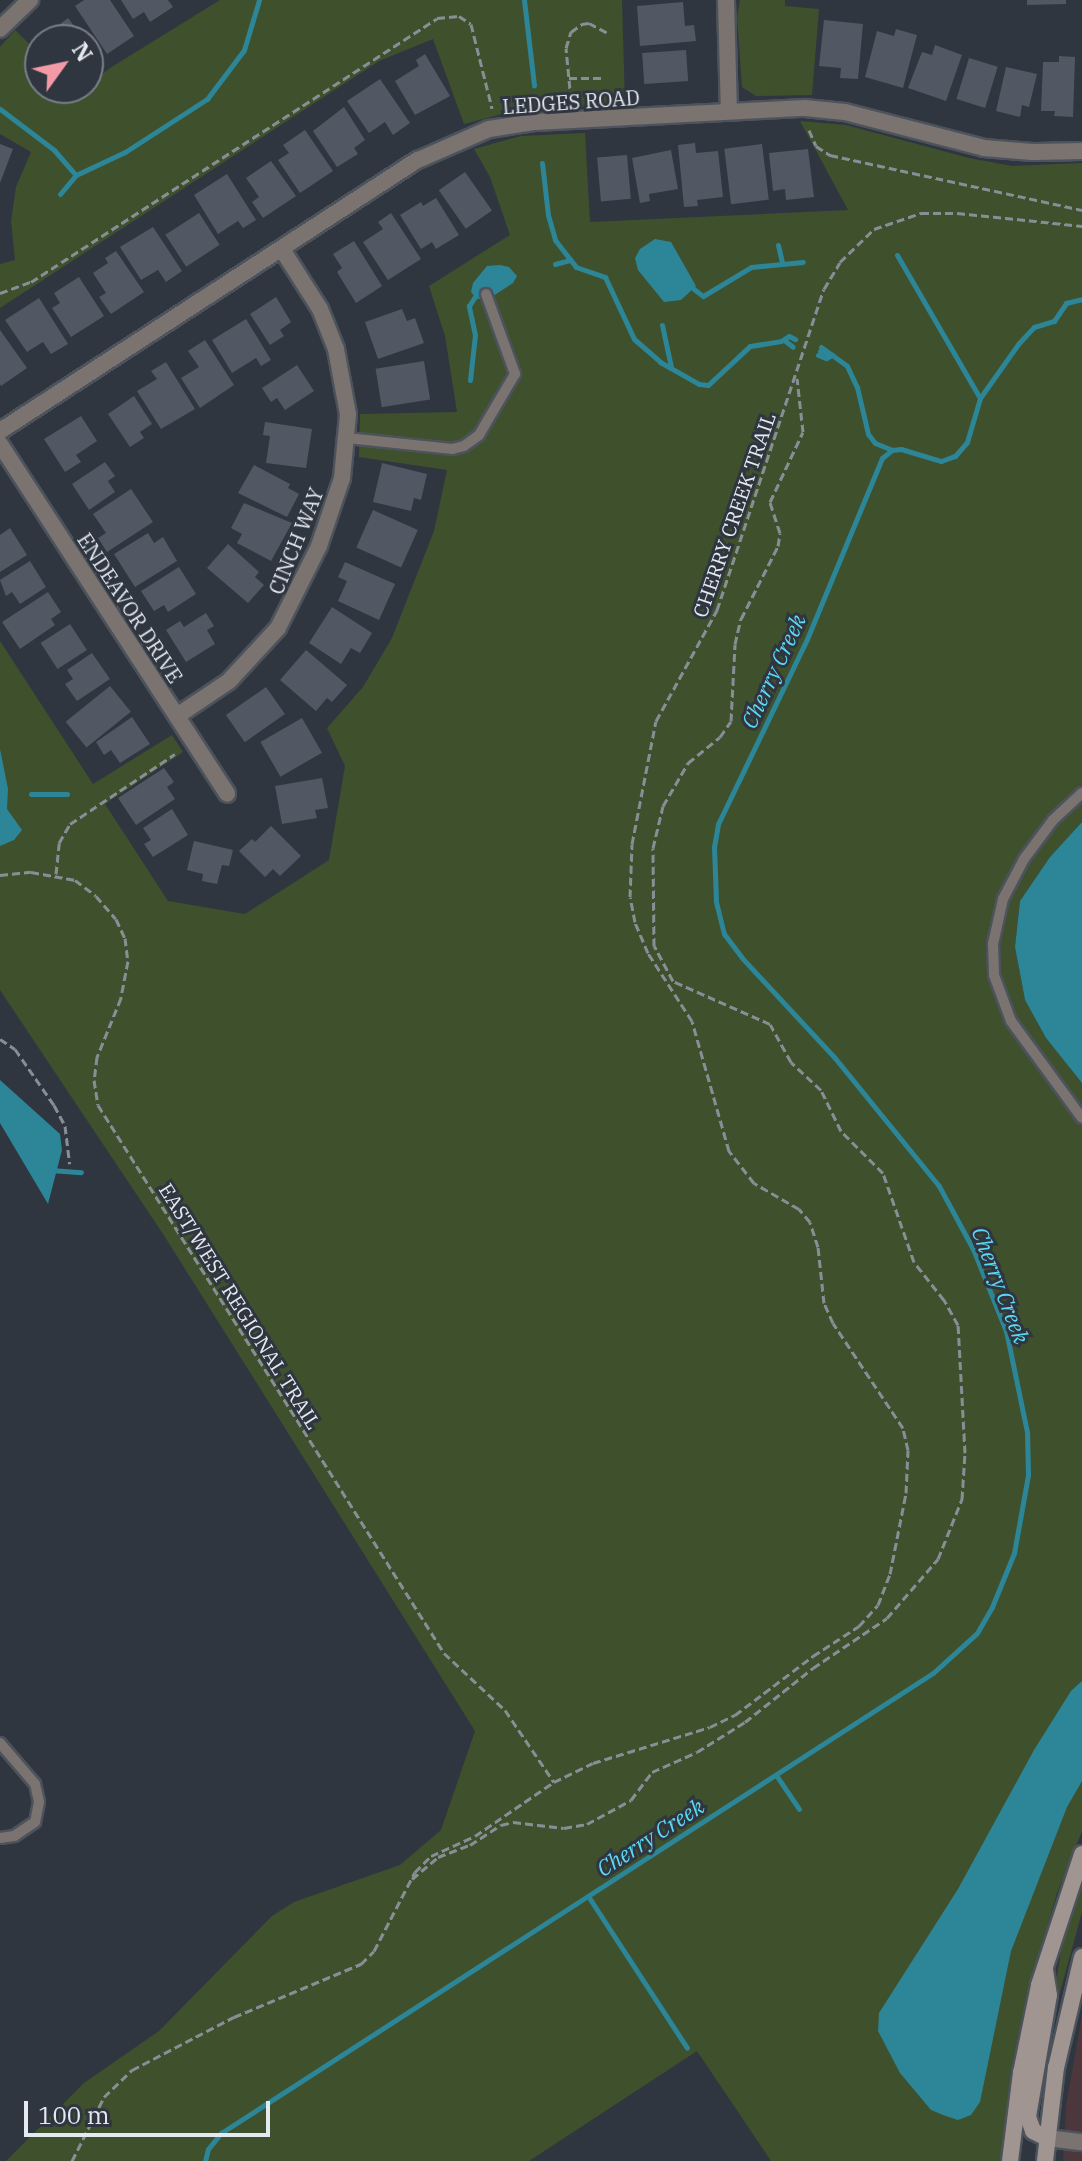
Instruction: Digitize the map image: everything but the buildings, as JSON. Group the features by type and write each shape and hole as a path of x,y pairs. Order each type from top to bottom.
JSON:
{"main road":[{"path":"1010,2161 1026,2045 1045,1964 1082,1854"},
{"path":"1045,2161 1058,2056 1082,1957"},
{"path":"1045,1964 1049,1995 1028,2117 1033,2131 1047,2138"}],"street":[{"path":"0,29 30,0"},
{"path":"726,0 729,111"},
{"name":"LEDGES ROAD","path":"0,431 283,251 418,160 476,133 507,124 729,111 823,109 984,148 1032,152 1082,151"},
{"name":"CINCH WAY","path":"177,716 229,681 269,640 286,614 329,521 342,478 347,438 345,390 336,349 320,309 283,251"},
{"name":"ENDEAVOR DRIVE","path":"0,444 227,794"},
{"path":"1047,2138 1082,2142"}],"lane":[{"path":"347,438 452,449 464,446 479,435 515,374 486,294"},
{"path":"1082,793 1042,834 1015,873 998,912 993,944 997,989 1011,1021 1082,1118"},
{"path":"0,1743 35,1784 39,1802 35,1822 14,1836 0,1838"}],"path":[{"path":"0,293 31,282 437,18 459,16 471,24 492,108"},
{"path":"571,100 566,48 571,32 589,23 608,33"},
{"path":"569,78 601,78"},
{"path":"809,130 816,146 830,155 1082,210"},
{"name":"CHERRY CREEK TRAIL","path":"72,2161 100,2103 124,2075 207,2029 361,1964 374,1951 407,1883 431,1856 475,1836 554,1782 603,1759 710,1727 735,1715 874,1612 886,1589 904,1510 908,1450 900,1420 852,1356 827,1312 818,1247 810,1222 799,1209 754,1183 733,1159 692,1021 642,942 630,897 632,844 656,721 717,610 827,283 845,255 874,229 930,213 1082,226"},
{"path":"407,1883 438,1857 470,1845 501,1825 513,1822 564,1828 587,1824 631,1800 652,1772 697,1752 745,1722 813,1668 887,1618 938,1559 962,1499 966,1466 958,1325 944,1300 914,1262 883,1173 841,1131 821,1090 791,1062 770,1024 673,981 654,946 653,848 663,806 688,763 720,737 731,721 735,644 741,619 778,546 780,533 770,502 803,432 797,374"},
{"path":"56,874 59,843 66,828 175,754"},
{"name":"EAST/WEST REGIONAL TRAIL","path":"0,875 56,874 75,880 96,896 116,919 125,938 127,978 97,1057 94,1080 98,1105 444,1653 505,1710 554,1782"},
{"path":"0,1039 15,1049 60,1115 70,1164"}],"shaded area":[{"path":"1082,2015 1082,2161 1063,2161 1066,2105"}],"green space":[{"path":"220,0 622,0 625,104 510,112 464,124 433,39 379,61 0,308 0,264 15,260 11,221 16,187 31,152 0,134 0,47 15,30 24,39 24,104 104,104 104,73"},
{"path":"740,0 785,0 785,6 819,9 812,95 756,96 742,87 737,17"},
{"path":"800,121 846,125 969,158 1012,166 1082,163 1082,822 1050,857 1020,901 1015,947 1025,1000 1046,1038 1082,1083 1082,1831 1057,1893 1025,2003 1011,2071 1001,2161 771,2161 697,2051 529,2161 6,2161 84,2083 159,2031 272,1916 294,1902 400,1865 441,1830 475,1731 165,1237 0,990 0,641 93,784 172,735 183,752 105,804 168,901 245,914 329,860 345,766 327,728 363,687 392,638 434,531 447,470 359,457 360,414 457,412 445,336 429,286 510,235 490,177 474,149 521,136 585,133 590,222 848,210"},
{"path":"1082,1881 1082,1912 1047,2040 1065,1925"}],"water":[{"path":"655,239 671,242 696,286 681,300 664,302 638,270 635,258 640,249"},
{"path":"487,266 509,267 517,276 513,283 490,298 477,299 471,292 473,283"},
{"path":"0,749 8,789 7,809 22,830 14,840 0,846"},
{"path":"1082,822 1082,1083 1046,1038 1025,1000 1015,947 1020,901 1050,857"},
{"path":"0,1080 60,1134 62,1150 48,1204 0,1123"},
{"path":"1082,1681 1082,1781 1067,1807 1011,1951 980,2102 971,2115 958,2120 931,2110 900,2073 878,2031 879,2013 958,1889 1034,1750 1071,1691"}],"waterway":[{"path":"60,194 76,175 125,152 207,99 244,50 259,0"},
{"path":"524,0 534,85"},
{"path":"0,109 54,150 76,175"},
{"path":"542,163 548,215 555,240 576,267 605,277 634,339 660,362 699,384 708,385 750,346 781,341 789,336 795,339"},
{"path":"778,245 782,262"},
{"path":"897,255 980,398"},
{"path":"555,264 570,260"},
{"path":"690,286 703,296 751,267 803,262"},
{"path":"470,380 475,335 469,306 477,293"},
{"name":"Cherry Creek","path":"205,2161 208,2149 221,2133 933,1673 977,1633 992,1607 1014,1553 1028,1475 1027,1432 1006,1331 973,1249 939,1186 835,1058 743,959 724,934 716,901 714,847 718,824 807,639 882,458 892,450 901,449 941,461 955,456 967,442 980,398 1019,343 1034,327 1054,321 1066,303 1082,299"},
{"path":"662,325 671,367"},
{"path":"784,340 793,347"},
{"path":"821,347 847,366 857,387 868,434 875,443 892,450"},
{"path":"820,351 831,355"},
{"path":"818,355 826,358 832,355"},
{"path":"31,794 67,794"},
{"path":"50,1170 81,1172"},
{"path":"776,1775 799,1809"},
{"path":"588,1896 687,2048"}]}
